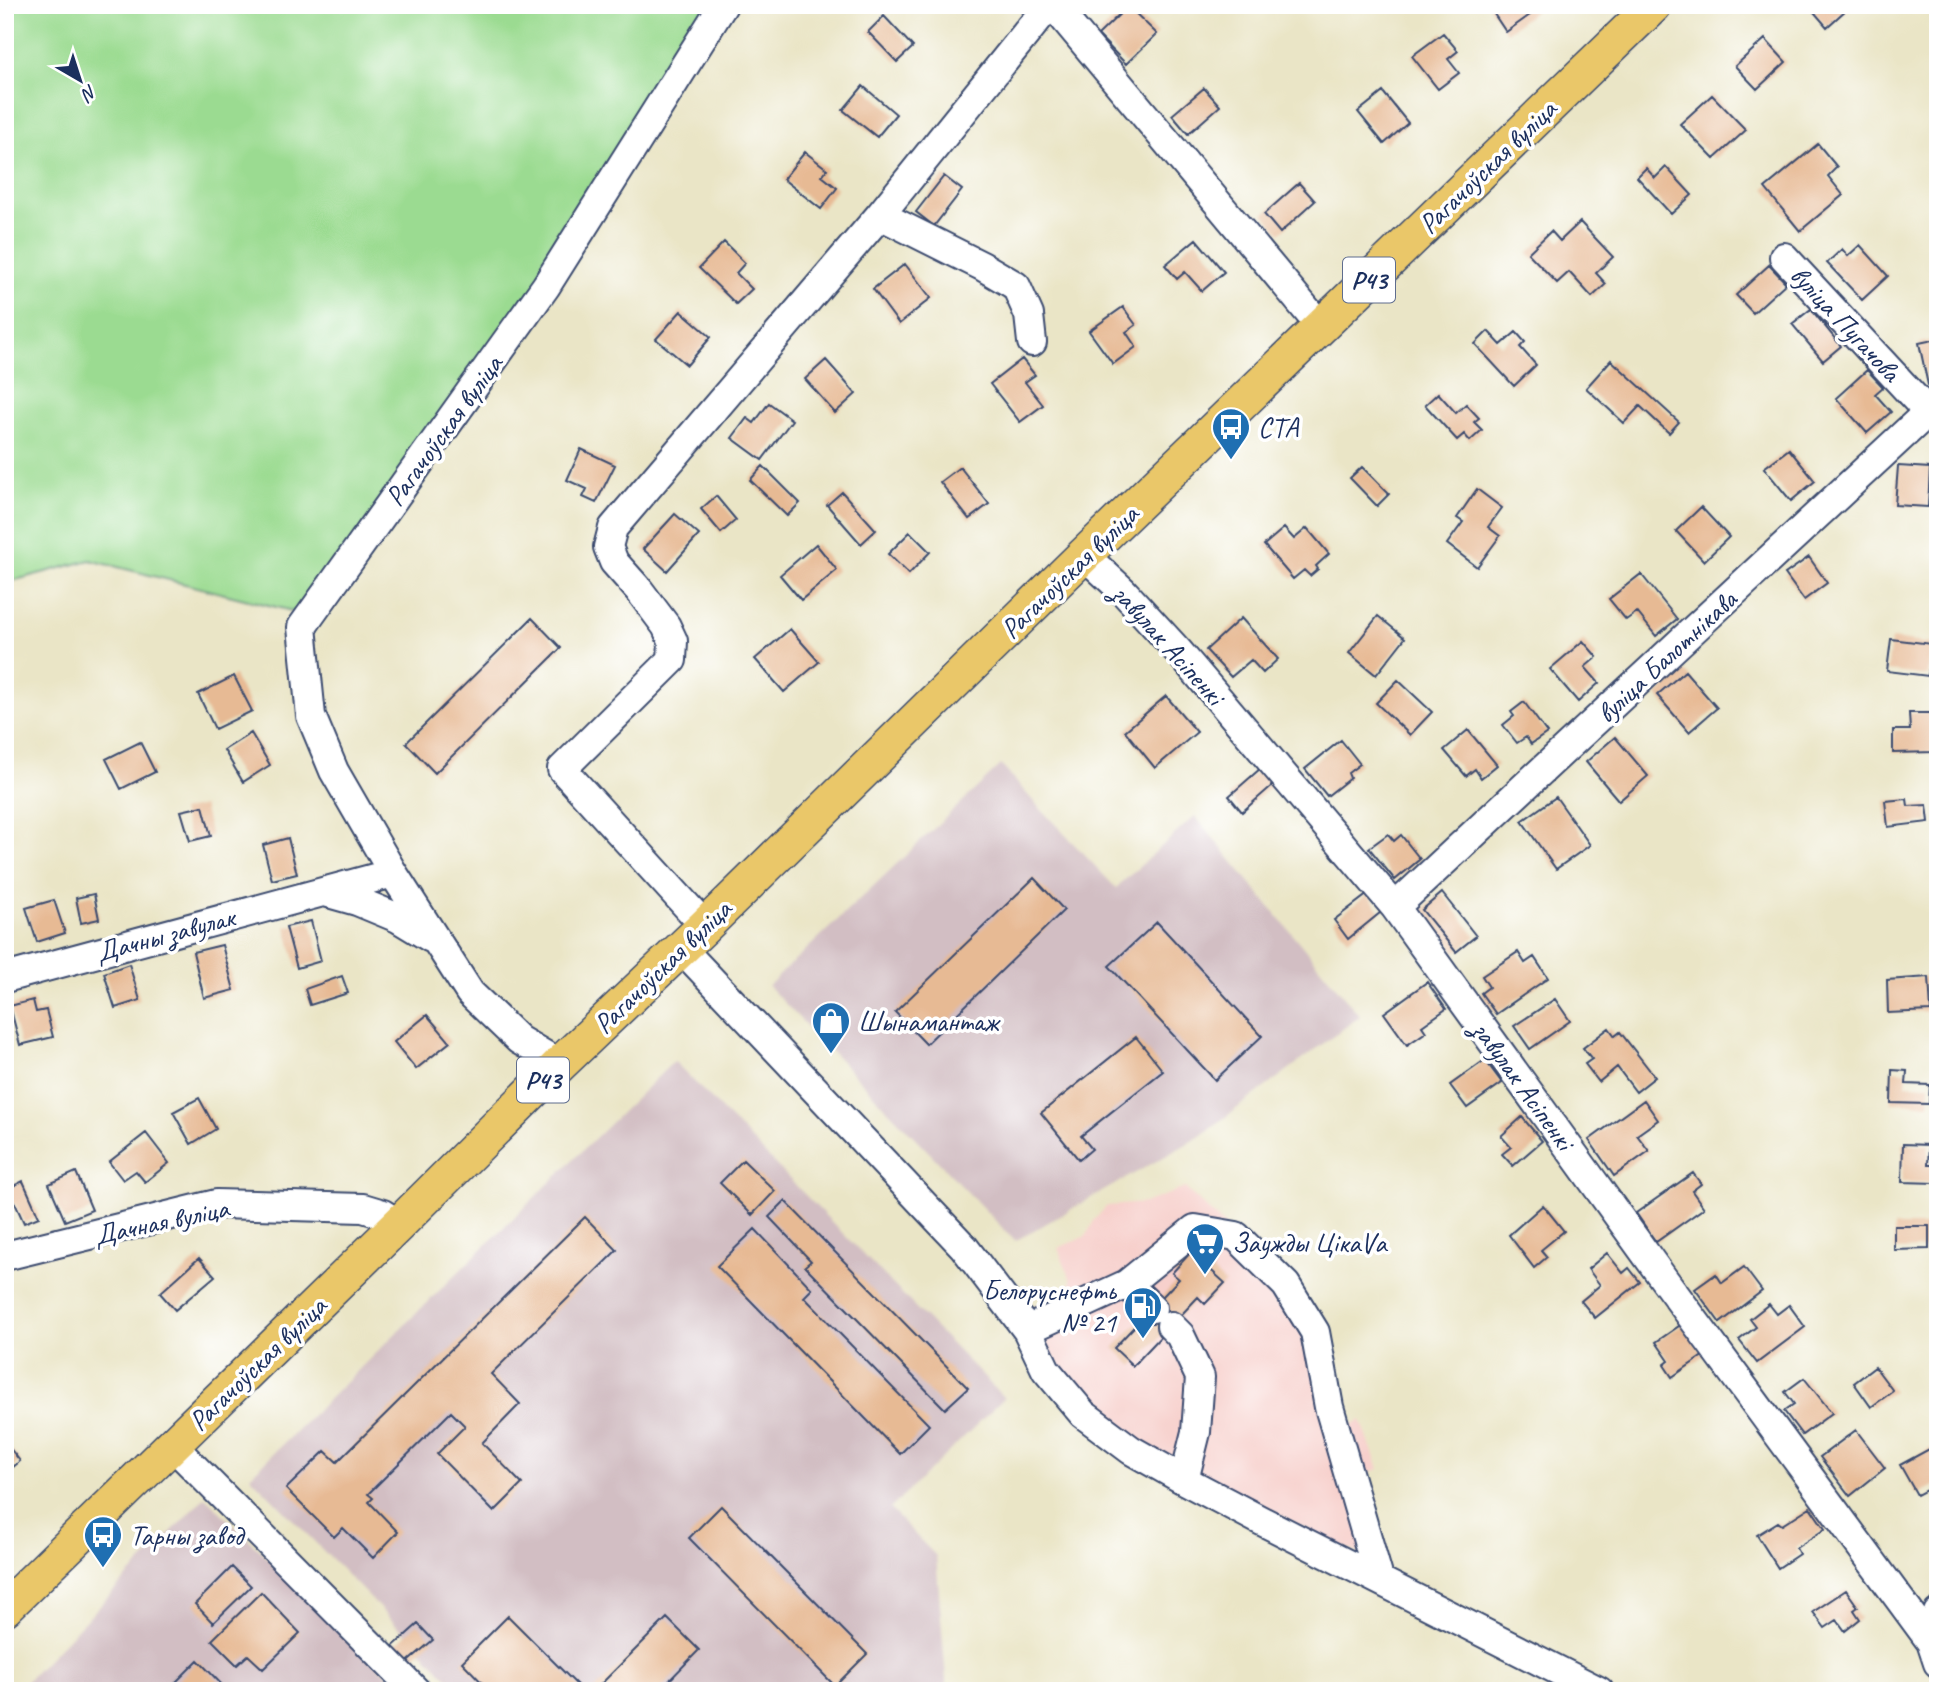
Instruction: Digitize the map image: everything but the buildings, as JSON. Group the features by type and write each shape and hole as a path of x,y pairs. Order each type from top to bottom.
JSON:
{"main road":[{"name":"Рагачоўская вуліца","path":"8,1601 173,1446 560,1064 1321,327 1639,10"}],"street":[{"name":"Рагачоўская вуліца","path":"393,873 334,771 312,716 302,627 546,286 723,5"},
{"path":"1321,327 1051,5 880,215 614,528 608,547 614,562 666,626 673,642 672,660 562,769 693,937 964,1247 1027,1330 1046,1370 1083,1414 1131,1450 1184,1480 1599,1691"},
{"path":"880,215 982,265 1016,286 1029,315 1032,342"},
{"name":"вуліца Пугачова","path":"1784,257 1935,413"},
{"name":"вуліца Балотнікава","path":"1395,907 1935,413"},
{"name":"завулак Асіпенкі","path":"1084,555 1123,591 1180,652 1395,907 1934,1652"},
{"name":"Дачны завулак","path":"5,978 393,873"},
{"path":"393,873 470,993 519,1040 560,1064"},
{"path":"324,891 398,918 437,941"},
{"name":"Дачная вуліца","path":"5,1256 216,1204 363,1208 383,1213 399,1224"},
{"path":"1027,1330 1127,1284 1195,1229 1236,1236 1286,1285 1315,1332 1329,1407 1379,1579"},
{"path":"1127,1284 1180,1335 1200,1377 1196,1432 1184,1480"},
{"path":"173,1446 416,1691"},
{"path":"1934,1652 1938,1612"}],"shaded area":[{"path":"1001,765 1116,888 1195,816 1360,1016 1199,1137 1015,1241 768,986"},
{"path":"674,1061 1004,1398 890,1509 936,1556 947,1691 461,1691 250,1476"},
{"path":"1185,1188 1303,1293 1341,1430 1361,1420 1379,1469 1358,1476 1384,1562 1340,1546 1131,1439 1094,1408 1067,1379 1026,1309 1062,1296 1070,1287 1071,1280 1058,1248 1086,1236 1095,1219 1107,1206 1144,1203"},
{"path":"205,1497 404,1691 17,1691"}],"green space":[{"path":"5,5 715,5 540,286 300,613 90,560 5,583"}],"place":[{"name":"СТА","path":"1231,461"},
{"name":"Шынамантаж","path":"831,1055"},
{"name":"Заужды ЦікаVа","path":"1205,1276"},
{"name":"Белоруснефть № 21","path":"1143,1340"},
{"name":"Тарны завод","path":"103,1569"}]}
